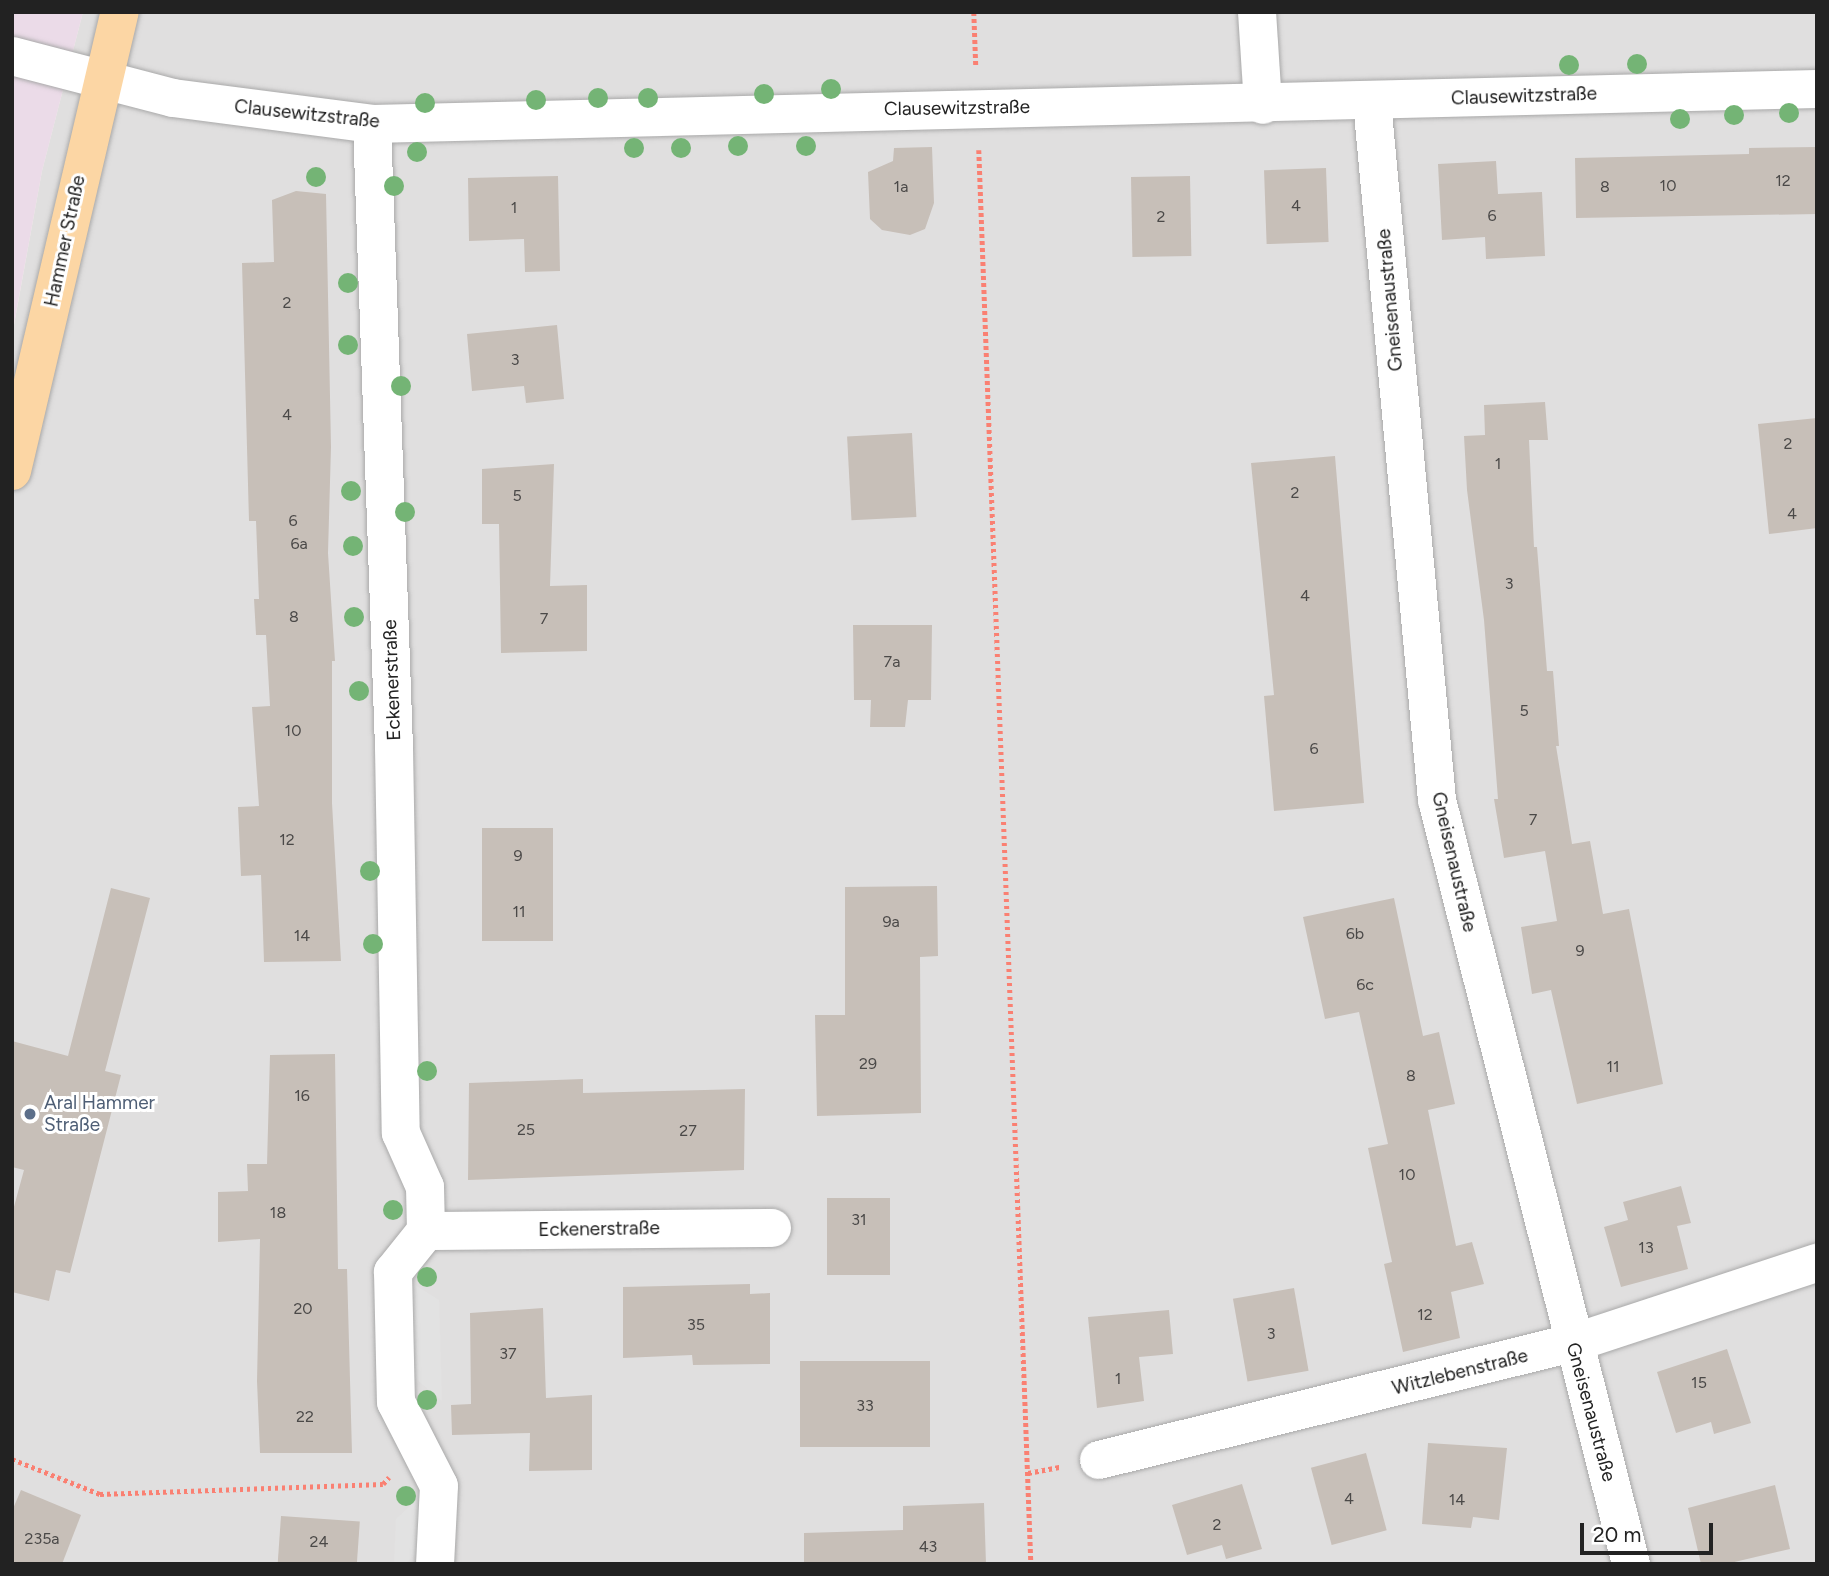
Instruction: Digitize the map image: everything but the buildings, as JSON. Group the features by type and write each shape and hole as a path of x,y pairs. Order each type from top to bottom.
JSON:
{"main road":[{"name":"Hammer Straße","path":"12,471 101,80 120,12"}],"street":[{"path":"1257,12 1263,105"},
{"name":"Clausewitzstraße","path":"12,56 173,98 372,124 978,108 1263,105 1817,89"},
{"name":"Gneisenaustraße","path":"1372,102 1437,800 1631,1564"},
{"name":"Eckenerstraße","path":"372,124 394,735 401,1133 425,1187 426,1231 772,1228"},
{"path":"426,1231 393,1272 396,1402 439,1486 435,1564"},
{"name":"Witzlebenstraße","path":"1098,1460 1573,1343 1817,1263"}],"path":[{"path":"974,12 1031,1564"},
{"path":"12,1459 100,1494 383,1484 417,1446"}],"shaded area":[{"path":"12,12 83,12 42,171 12,335"},
{"path":"83,12 1817,12 1817,1564 12,1564 12,336 42,171"},
{"path":"407,1280 439,1300 442,1401 410,1374"},
{"path":"425,1492 423,1547 405,1564 394,1564 396,1519"}],"place":[{"name":"Aral Hammer Straße","path":"30,1114"}]}
